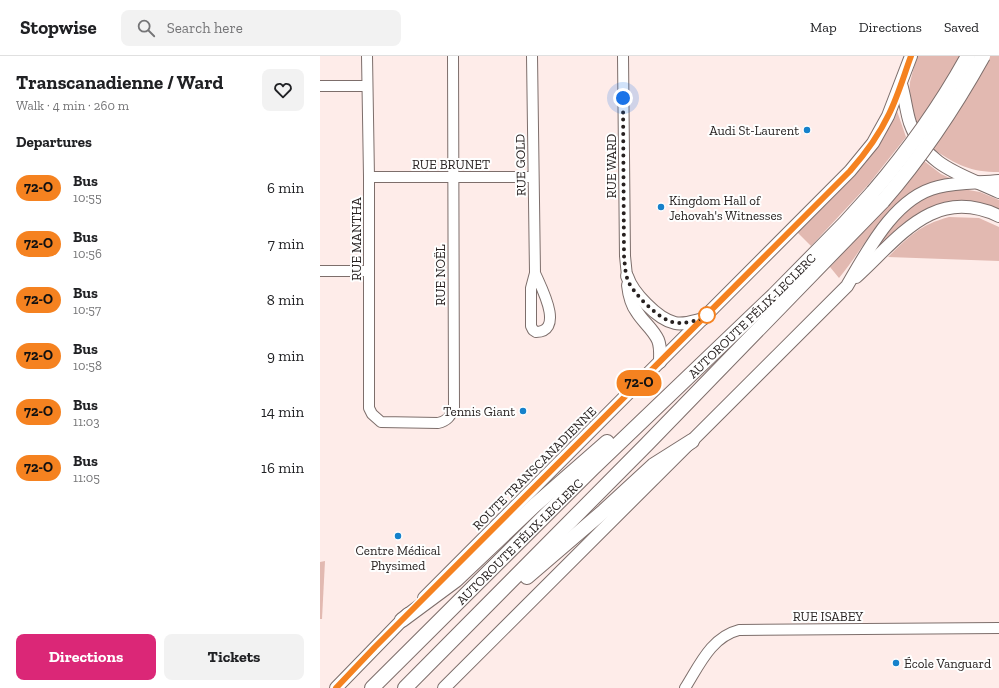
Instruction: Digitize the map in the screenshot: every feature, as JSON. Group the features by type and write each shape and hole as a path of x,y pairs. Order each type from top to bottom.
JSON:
{"highway":[{"name":"AUTOROUTE FÉLIX-LECLERC","path":"405,688 796,283 895,166 928,122 968,56"},
{"name":"AUTOROUTE FÉLIX-LECLERC","path":"372,688 593,468 672,392 796,283 874,211 907,173 946,120 983,56"},
{"path":"402,620 456,580 535,505 628,423 672,392"},
{"path":"447,645 604,511 654,465 692,441"}],"main road":[{"name":"ROUTE TRANSCANADIENNE","path":"336,688 850,171 866,152 879,132 889,113 911,56"},
{"path":"901,84 909,121 915,135 924,149 943,166 999,192"},
{"path":"847,286 868,251 896,213 906,203 922,192 937,187 999,181"},
{"path":"444,688 847,286 910,226 931,213 949,208 966,207 984,210 999,216"},
{"path":"626,276 631,286 640,297 664,318 678,323 686,323 703,319"},
{"path":"626,276 629,295 633,306 652,330 660,345 660,362"}],"street":[{"name":"RUE MANTHA","path":"367,56 369,177 369,408 376,419"},
{"name":"RUE NOËL","path":"376,419 381,422 438,423 444,422 451,416 454,408 453,56"},
{"name":"RUE GOLD","path":"532,56 535,273 531,288 531,326 536,332 547,329 550,320 549,304 535,273"},
{"name":"RUE WARD","path":"623,56 624,245 626,276"},
{"path":"320,86 367,86"},
{"name":"RUE BRUNET","path":"369,177 533,177"},
{"path":"320,271 369,270"},
{"name":"RUE ISABEY","path":"685,688 714,644 727,634 739,630 999,628"}],"shaded area":[{"path":"917,56 960,56 932,103 916,125 909,96 910,82"},
{"path":"990,56 999,56 999,172 972,169 949,159 933,149 968,97"},
{"path":"896,108 906,137 868,185 811,246 797,232"},
{"path":"924,161 941,174 952,179 931,184 913,192 898,202 874,229 839,278 830,267 888,205"},
{"path":"963,189 980,192 999,200 999,213 938,205 916,215 900,227 873,254 871,251 907,208 935,191"},
{"path":"949,217 979,218 999,227 999,261 888,257 915,232 939,220"},
{"path":"325,561 322,619 320,619 320,562"}],"bus line":[{"name":"72-O","path":"336,688 470,551 850,171 873,143 886,121 911,56"}],"place":[{"name":"Audi St-Laurent","path":"807,130"},
{"name":"Kingdom Hall of Jehovah's Witnesses","path":"661,207"},
{"name":"Tennis Giant","path":"523,411"},
{"name":"Centre Médical Physimed","path":"398,536"},
{"name":"École Vanguard","path":"896,663"}],"route":[{"path":"623,98 624,256 626,276 631,286 640,297 652,309 668,321 686,323 703,319 707,315"}]}
